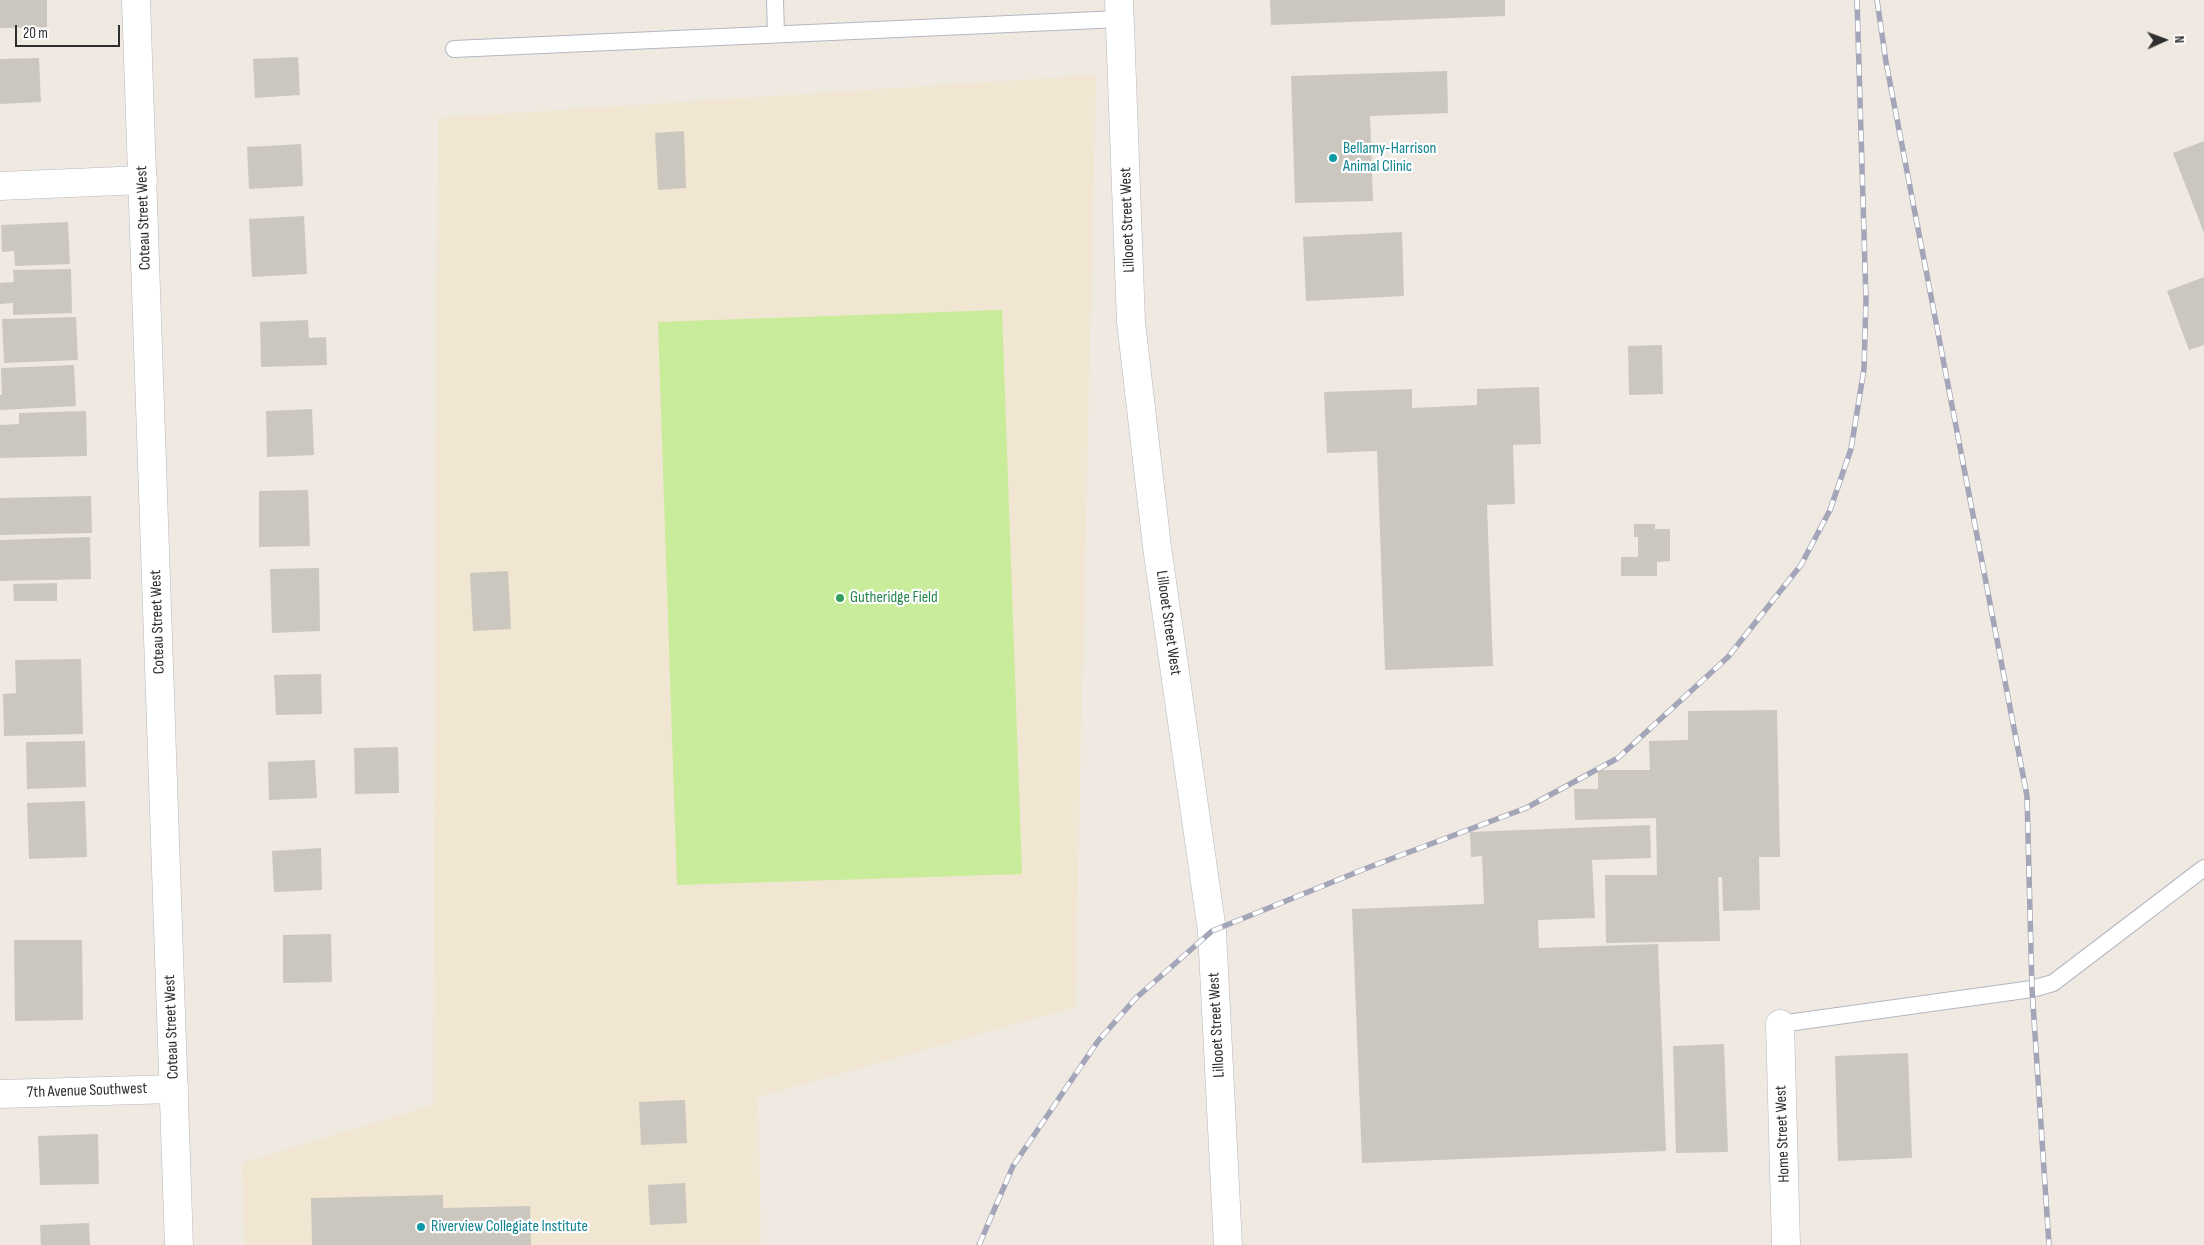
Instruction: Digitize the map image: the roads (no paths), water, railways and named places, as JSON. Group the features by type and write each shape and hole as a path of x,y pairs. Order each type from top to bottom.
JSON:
{"street":[{"name":"Coteau Street West","path":"136,0 179,1245"},
{"name":"Lillooet Street West","path":"1119,9 1131,322 1157,547 1212,931 1228,1245"},
{"path":"0,186 143,180"},
{"name":"Home Street West","path":"1780,1024 1786,1245"},
{"name":"7th Avenue Southwest","path":"0,1094 174,1088"}],"lane":[{"path":"775,0 776,34"},
{"path":"454,49 776,34 1119,9"},
{"path":"1780,1024 2032,988 2053,983 2204,868"}],"railway":[{"path":"979,1245 1013,1166 1098,1041 1136,998 1212,931 1367,868 1526,808 1618,758 1728,657 1801,565 1830,510 1851,449 1864,369 1866,300 1857,0"},
{"path":"1877,0 1886,62 2027,796 2032,989 2049,1245"}],"place":[{"name":"Bellamy-Harrison Animal Clinic","path":"1333,158"},
{"name":"Gutheridge Field","path":"840,598"},
{"name":"Riverview Collegiate Institute","path":"421,1227"}]}
